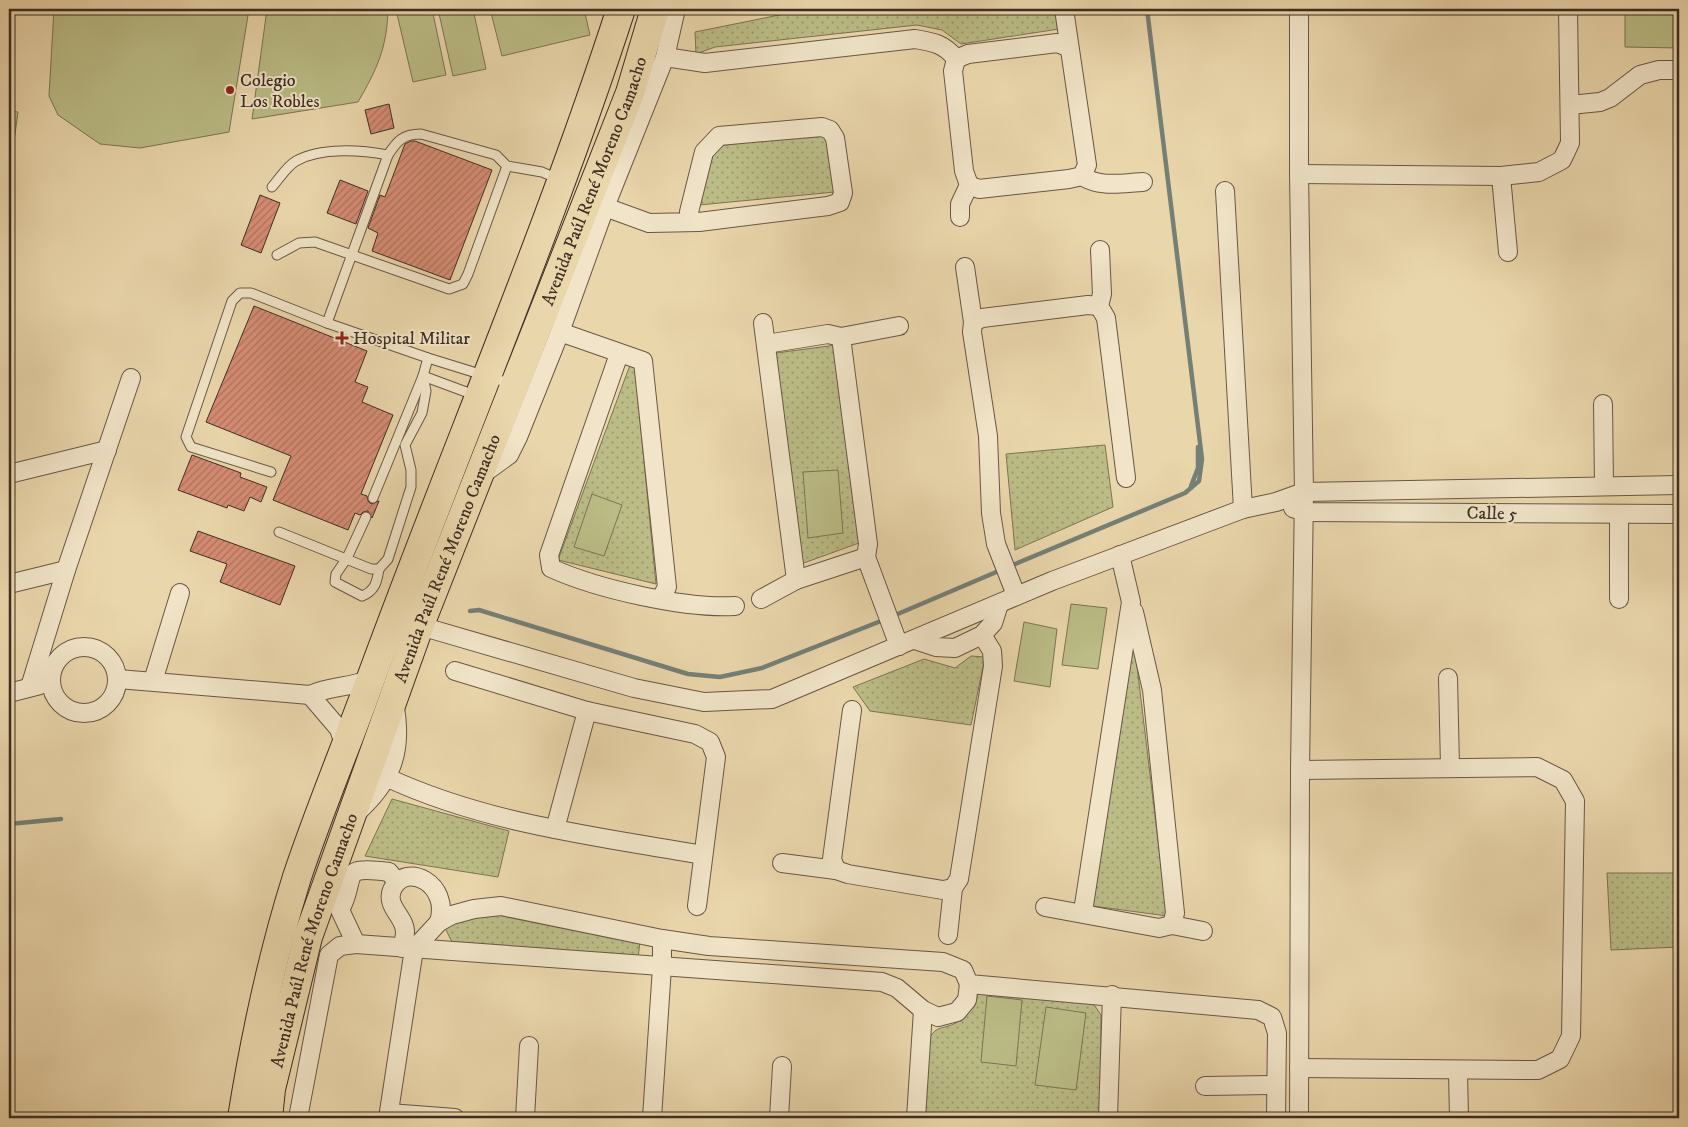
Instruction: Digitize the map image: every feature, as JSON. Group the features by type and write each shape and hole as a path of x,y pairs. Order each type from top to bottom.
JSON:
{"main road":[{"name":"Avenida Paúl René Moreno Camacho","path":"268,1118 271,1089 306,947 331,905 351,818 419,627 478,477 495,394 561,180 594,91 621,9"},
{"name":"Avenida Paúl René Moreno Camacho","path":"242,1118 256,1033 297,877 370,679 393,618 630,93 655,9"}],"street":[{"path":"478,477 509,455 560,332 605,207 665,57 676,9"},
{"path":"1064,9 1068,47 1087,165 1082,176"},
{"path":"1299,9 1299,174 1304,492 1300,770 1299,1118"},
{"path":"1299,174 1500,176 1538,172 1562,160 1570,144 1568,9"},
{"path":"665,57 705,62 915,39 938,43 949,50 956,59"},
{"path":"956,59 968,54 1057,43 1068,47"},
{"path":"956,59 953,71 964,171 969,185 960,204 960,218"},
{"path":"1570,105 1600,102 1610,98 1640,75 1659,70 1679,70"},
{"path":"605,207 649,223 699,222 828,206 840,202 843,193 835,138 830,130 822,127 719,136 704,152 689,212 691,221"},
{"path":"969,185 979,189 1082,176 1091,182 1111,184 1143,182"},
{"path":"1500,176 1508,252"},
{"path":"1225,192 1242,509"},
{"path":"1100,250 1102,294 1099,306 1106,318 1126,478"},
{"path":"965,266 974,322 972,332 988,436 991,513 996,544 1013,589"},
{"path":"974,322 982,318 1088,305 1099,306"},
{"path":"763,323 796,580"},
{"path":"766,344 828,334 841,337 899,326"},
{"path":"560,332 643,361 667,587 661,598"},
{"path":"841,337 868,544 866,557 893,626 907,643 955,648 982,635 993,623 999,604"},
{"path":"619,354 549,555 551,568 562,573 644,596 713,607 734,606"},
{"path":"30,687 66,570 131,378"},
{"path":"1603,404 1604,485"},
{"path":"9,474 108,450"},
{"name":"Calle 5","path":"393,618 634,688 704,702 772,699 999,604 1013,589 1120,555 1242,509 1276,502 1304,492 1679,485"},
{"name":"Calle 5","path":"1276,502 1304,512 1679,514"},
{"path":"1619,515 1619,598"},
{"path":"1120,555 1152,690 1175,913 1172,925"},
{"path":"761,599 796,580 866,557"},
{"path":"9,584 66,570"},
{"path":"153,681 180,593"},
{"path":"1085,914 1084,905 1131,602"},
{"path":"948,935 953,888 959,879 992,666 992,651 982,635"},
{"path":"82,647 95,649 106,656 114,666 118,679 115,692 109,703 98,710 86,714 72,712 61,705 54,694 50,682 52,669 59,658 70,650 82,647"},
{"path":"455,671 587,711 695,734 710,742 716,757 697,906"},
{"path":"1448,678 1450,767"},
{"path":"118,679 310,695 320,690 354,686 370,679"},
{"path":"9,693 50,682"},
{"path":"310,695 339,729 345,747"},
{"path":"351,818 372,800 388,778 396,752 398,724 393,697"},
{"path":"836,870 832,859 852,710"},
{"path":"555,829 587,711"},
{"path":"1299,1068 1458,1071 1538,1070 1560,1059 1572,1036 1575,801 1562,780 1538,767 1300,770"},
{"path":"388,778 455,805 521,824 702,855"},
{"path":"782,863 836,870 848,874 943,890 953,888"},
{"path":"356,944 331,905 348,879 355,870 362,868 389,872 397,882"},
{"path":"439,922 442,912 441,900 435,887 425,880 409,877 397,882 391,892 392,905 402,921 406,932 408,948 388,1116 455,1118"},
{"path":"298,1118 329,955 340,946 356,944 408,948 662,967 882,982 906,994 923,1010 938,1017 957,1012 967,1000 969,984 963,970 944,962 709,946 662,939 501,906 474,909 452,915 439,922 408,948"},
{"path":"1045,908 1159,928 1172,925 1203,931"},
{"path":"652,1118 662,967 662,939"},
{"path":"969,984 1258,1010 1272,1017 1277,1033 1276,1118"},
{"path":"1108,1118 1112,996"},
{"path":"916,1118 923,1010"},
{"path":"525,1118 530,1046"},
{"path":"780,1118 782,1066"},
{"path":"1458,1071 1459,1118"},
{"path":"1204,1086 1276,1085"}],"lane":[{"path":"327,323 388,155 399,139 409,134 421,134 496,155 507,166 542,172 561,180"},
{"path":"272,186 296,161 330,151 371,152 388,155"},
{"path":"277,255 299,243 315,242 449,290 463,284 507,166"},
{"path":"270,472 191,447 186,437 232,301 240,293 251,293 327,323 428,358 495,394"},
{"path":"373,498 423,376 428,358"},
{"path":"423,376 495,394"},
{"path":"366,517 347,558 336,574 335,582 362,596 370,593 376,584 379,569 388,559 412,487 411,470 405,444 422,413 426,391 423,376"},
{"path":"279,532 371,569 379,569"}],"green space":[{"path":"54,9 249,9 229,132 140,148 100,144 58,115 49,96"},
{"path":"267,9 388,9 386,35 380,58 358,102 252,119"},
{"path":"432,9 446,75 413,82 397,14"},
{"path":"438,9 473,9 486,69 453,76"},
{"path":"490,9 584,9 590,35 502,56"},
{"path":"809,9 1057,9 1059,29 961,44 942,30 917,25 715,47 696,54 695,32"},
{"path":"1625,9 1679,9 1679,48 1625,47"},
{"path":"9,111 18,112 9,178"},
{"path":"816,134 825,138 828,143 835,192 699,205 713,155 718,146"},
{"path":"836,345 859,543 801,564 776,353"},
{"path":"630,365 635,368 656,584 558,560"},
{"path":"1105,445 1113,507 1015,550 1006,454"},
{"path":"838,470 843,533 808,538 803,472"},
{"path":"592,494 622,505 604,556 574,547"},
{"path":"1071,604 1107,608 1098,669 1062,665"},
{"path":"1024,622 1057,629 1050,687 1014,681"},
{"path":"1134,641 1167,916 1093,906"},
{"path":"971,656 985,657 971,725 870,711 853,687 924,659 955,668"},
{"path":"392,799 509,831 498,877 365,856"},
{"path":"1607,873 1679,873 1679,947 1611,950"},
{"path":"492,914 640,941 638,959 452,942 445,928 471,916"},
{"path":"980,992 1083,999 1095,1006 1101,1015 1100,1118 922,1118 928,1042 934,1032 959,1021"},
{"path":"987,996 1022,1000 1016,1066 981,1062"},
{"path":"1046,1007 1086,1013 1076,1090 1035,1085"}],"building":[{"path":"389,104 394,128 371,134 365,110"},
{"path":"411,141 492,170 450,280 372,251 378,233 368,228 380,195 385,197 405,144"},
{"path":"340,180 368,191 356,224 327,213"},
{"path":"260,195 280,203 261,253 241,245"},
{"name":"Hospital Militar","path":"254,306 367,351 355,382 368,387 362,402 393,415 361,494 367,496 371,504 379,501 372,518 368,511 360,515 355,513 348,530 273,500 291,456 206,422"},
{"path":"192,455 241,473 240,477 267,487 261,502 250,497 244,511 228,505 227,508 178,490"},
{"path":"198,531 295,566 280,605 220,582 227,564 190,551"}],"waterway":[{"path":"1008,567 1185,493 1199,481 1202,459 1147,9"},
{"path":"1191,486 1198,468 1198,447"},
{"path":"893,616 1001,570"},
{"path":"470,611 479,610 688,674 720,677 762,668 886,619"},
{"path":"9,824 61,819"}],"place":[{"name":"Colegio Los Robles","path":"230,90"},
{"name":"Hospital Militar","path":"342,338"}]}
